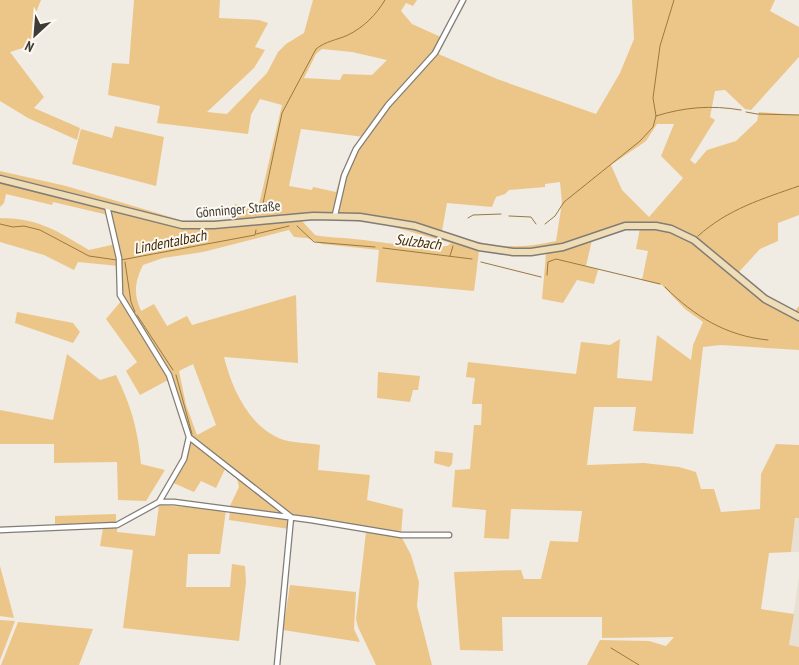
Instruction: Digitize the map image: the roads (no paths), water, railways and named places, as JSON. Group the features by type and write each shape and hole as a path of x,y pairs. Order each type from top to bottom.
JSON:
{"street":[{"path":"335,215 344,176 356,149 388,105 428,63 463,0"},
{"name":"Gönninger Straße","path":"0,179 107,204 168,222 195,226 335,215 383,220 414,226 479,248 531,252 563,247 599,233 625,226 646,225 671,229 694,240 765,299 799,317"},
{"path":"0,530 117,525 159,502 184,459 189,437 169,375 120,295 119,258 107,204"},
{"path":"189,437 291,517"},
{"path":"159,502 291,517 401,534 449,535"},
{"path":"277,665 291,517"}],"waterway":[{"name":"Lindentalbach","path":"261,213 282,113 316,49 359,28 374,16 385,0"},
{"path":"545,224 555,216 564,202 640,141 653,127 656,116 653,98 660,46 674,0"},
{"path":"656,116 698,108 741,110"},
{"path":"746,112 799,115"},
{"path":"698,236 733,212 759,200 799,186"},
{"path":"468,218 473,215 501,214"},
{"path":"509,216 531,217 536,224"},
{"name":"Lindentalbach","path":"0,224 13,227 24,226 40,230 89,256 117,260"},
{"name":"Sulzbach","path":"256,234 289,226"},
{"name":"Sulzbach","path":"297,226 314,242 375,247"},
{"name":"Lindentalbach","path":"121,260 255,235 256,230"},
{"path":"450,256 453,246"},
{"name":"Sulzbach","path":"383,248 472,259"},
{"path":"547,275 548,262 556,259 660,284"},
{"path":"125,262 131,302 135,312"},
{"path":"481,262 541,277"},
{"path":"665,287 687,307 712,323 738,334 768,340"},
{"path":"137,315 173,370"},
{"path":"176,375 192,434"},
{"path":"191,442 223,467"},
{"path":"226,470 265,500"},
{"path":"611,648 639,665"}]}
